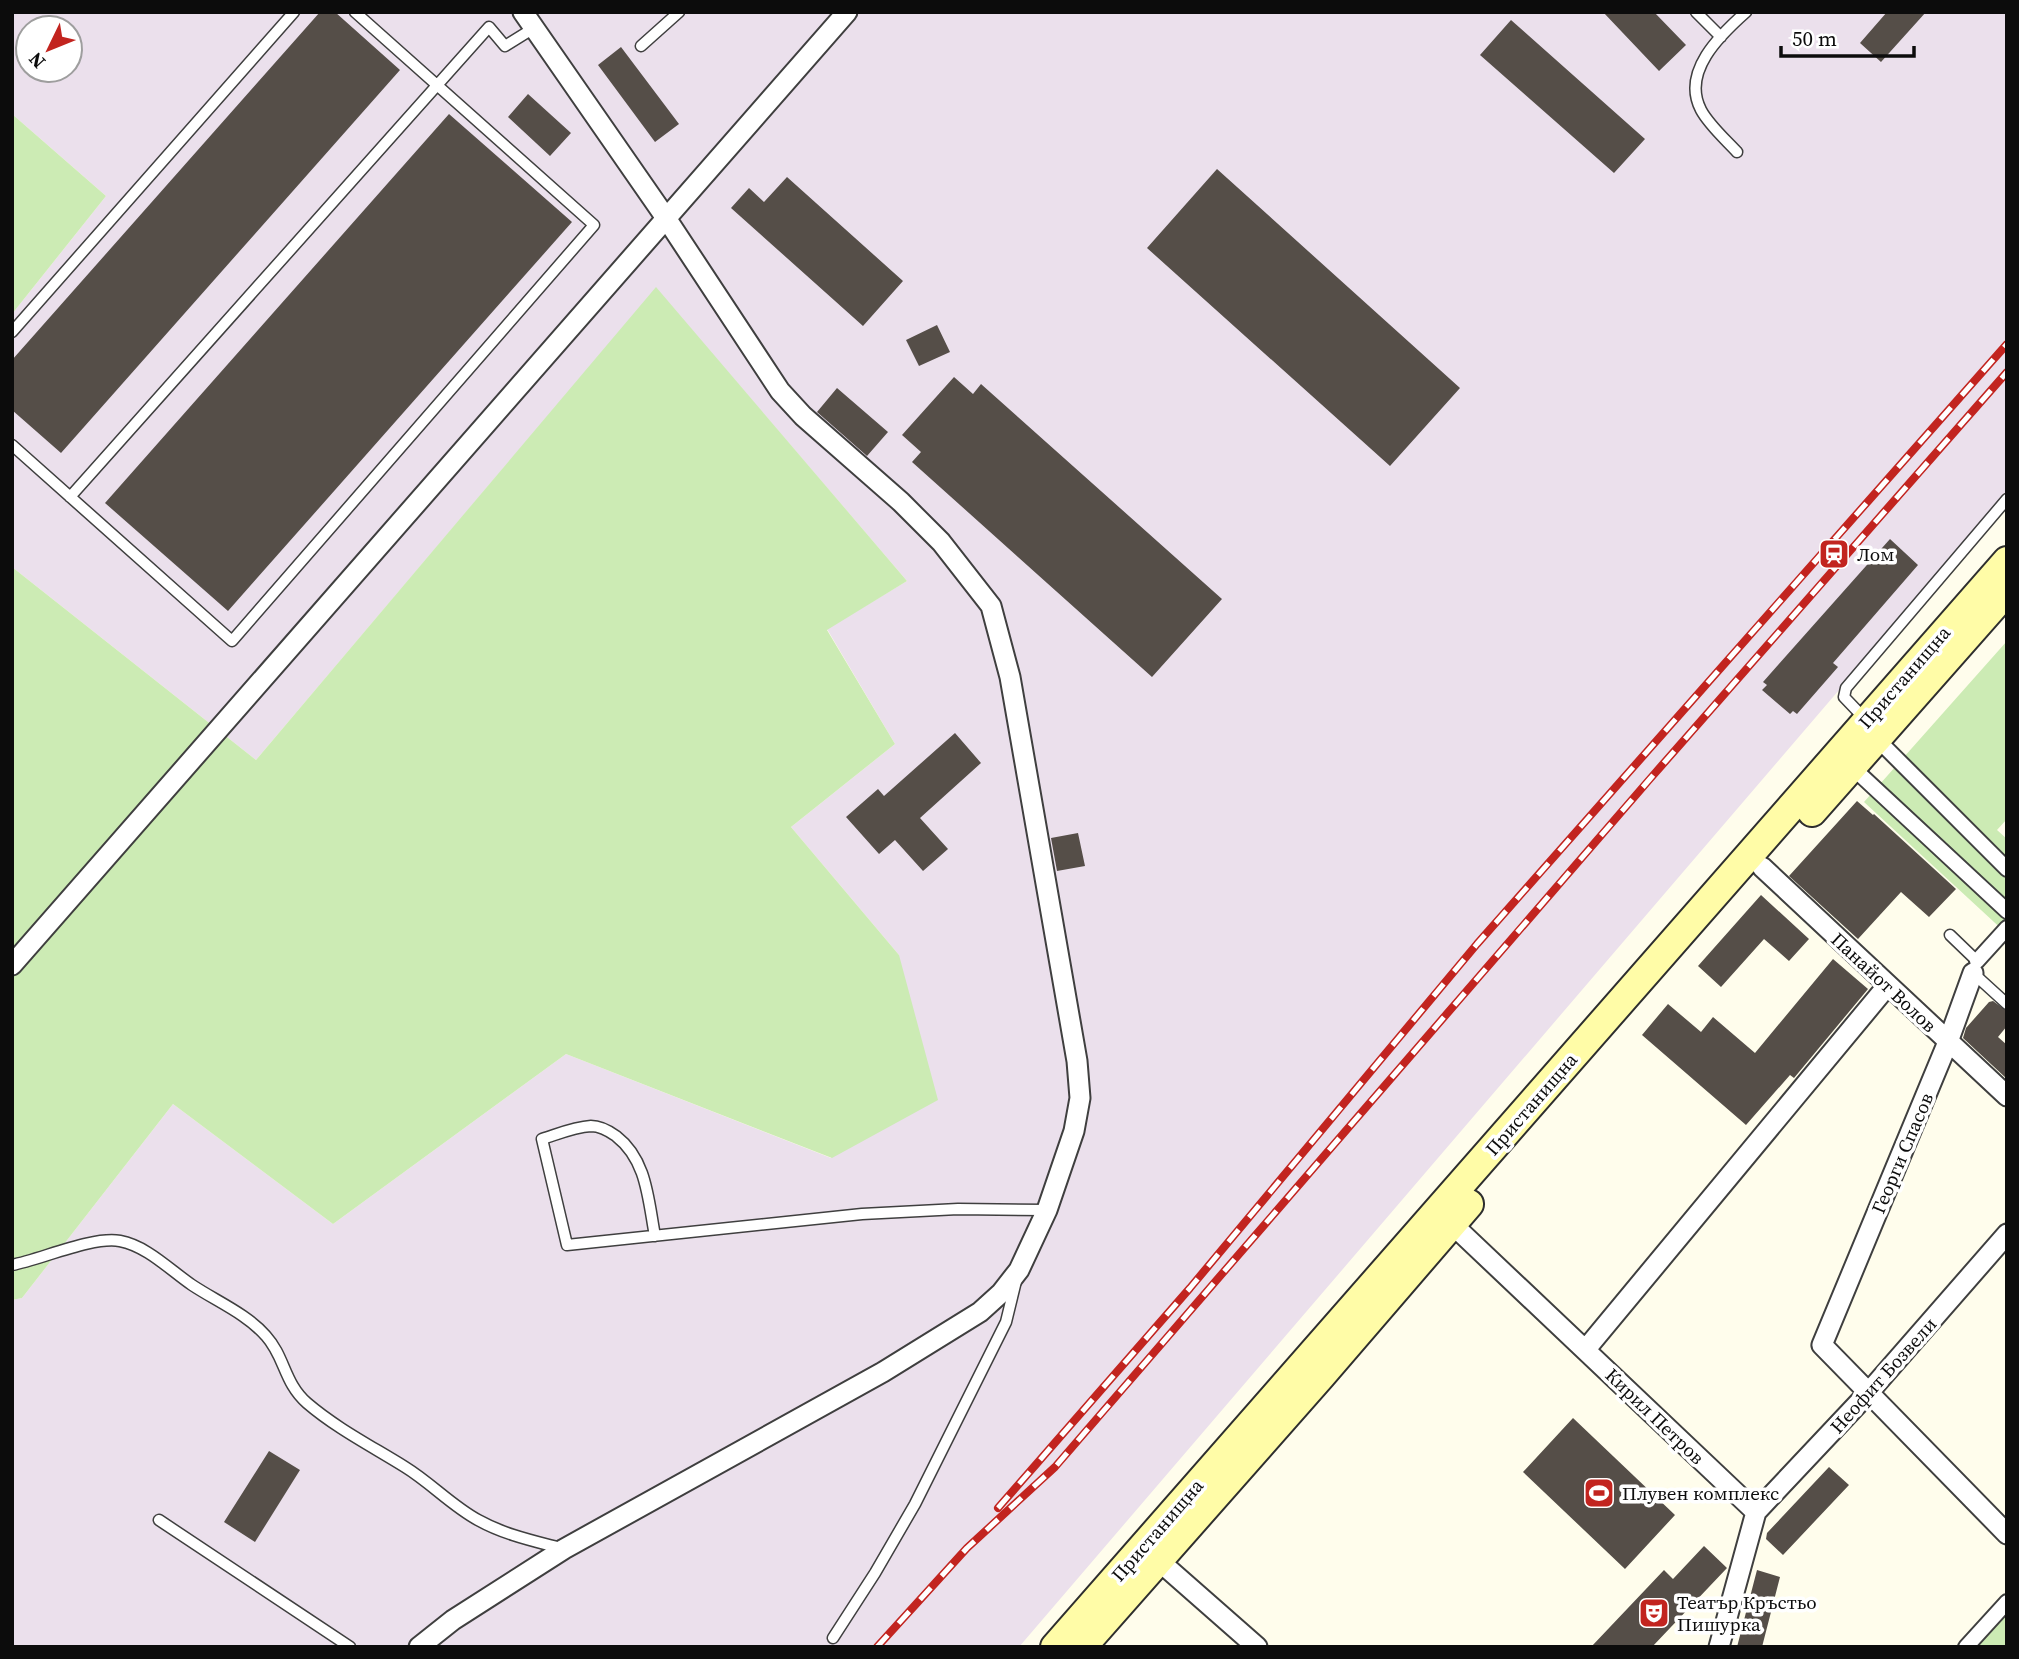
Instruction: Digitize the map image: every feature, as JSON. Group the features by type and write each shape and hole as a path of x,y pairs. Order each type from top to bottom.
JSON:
{"main road":[{"name":"Пристанищна","path":"1082,1647 1852,767 1872,730 2007,561"},
{"name":"Пристанищна","path":"1055,1647 1872,730 2007,591"}],"street":[{"path":"12,965 847,12"},
{"path":"419,1647 453,1620 564,1549 894,1366 980,1312 1001,1293 1019,1270 1047,1210 1074,1131 1080,1098 1077,1061 1010,677 991,606 941,542 901,502 803,416 780,391 666,218 528,20"},
{"path":"1872,730 1965,829 2007,869"},
{"path":"1852,767 2007,911"},
{"name":"Панайот Волов","path":"1762,867 2007,1096"},
{"path":"1975,967 2007,928"},
{"name":"Георги Спасов","path":"1869,1392 1822,1345 1948,1042 1975,967"},
{"path":"1586,1349 1888,985"},
{"name":"Кирил Петров","path":"1452,1224 1756,1512"},
{"name":"Неофит Бозвели","path":"1756,1512 1869,1392 2007,1234"},
{"path":"1869,1392 2007,1534"},
{"path":"1719,1647 1756,1512"},
{"path":"1158,1560 1256,1647"},
{"path":"1966,1647 2007,1602"}],"lane":[{"path":"12,332 294,12"},
{"path":"12,445 232,641 594,225 355,12"},
{"path":"641,46 679,12"},
{"path":"1696,12 1721,37"},
{"path":"1737,152 1702,113 1694,86 1700,65 1721,37 1746,12"},
{"path":"70,497 489,27 505,46 528,20"},
{"path":"1872,730 1844,697 1846,688 2007,499"},
{"path":"1950,934 2007,1003"},
{"path":"655,1236 644,1177 638,1158 626,1144 611,1132 594,1126 542,1139 567,1245 655,1236 862,1214 958,1209 1047,1210"},
{"path":"12,1265 105,1239 122,1241 139,1248 251,1322 267,1336 278,1352 285,1375 306,1402 321,1414 413,1472 477,1519 512,1535 564,1549"},
{"path":"833,1637 895,1539 965,1406 1006,1322 1019,1270"},
{"path":"159,1520 351,1647"}],"shaded area":[{"path":"12,12 2007,12 2007,494 1019,1647 12,1647 12,1300 22,1298 173,1104 333,1224 566,1054 831,1158 899,955 791,827 895,744 827,629 907,581 656,288 256,760 12,567 12,314 106,196 12,114"}],"green space":[{"path":"12,114 106,196 12,314"},
{"path":"656,287 907,581 827,630 895,744 791,827 899,955 938,1100 832,1158 566,1054 333,1224 173,1104 22,1298 12,1300 12,567 256,760"},
{"path":"2007,641 2007,819 1997,830 2007,839 2007,934 1864,802"},
{"path":"2007,1598 2007,1647 1962,1647"}],"building":[{"path":"320,12 335,12 400,70 61,453 12,410 12,360"},
{"path":"1603,12 1654,12 1686,45 1659,71"},
{"path":"1887,12 1926,12 1881,62 1860,43"},
{"path":"1511,20 1645,139 1614,173 1480,55"},
{"path":"621,47 679,124 655,142 598,65"},
{"path":"528,94 571,133 550,156 508,117"},
{"path":"449,114 572,222 228,611 105,503"},
{"path":"1217,169 1460,388 1390,466 1147,248"},
{"path":"787,177 903,281 863,326 731,208 749,188 764,202"},
{"path":"937,325 950,352 919,366 906,340"},
{"path":"954,377 973,394 981,384 1222,599 1152,677 912,462 921,452 902,435"},
{"path":"837,388 888,432 867,456 817,412"},
{"path":"1890,539 1918,565 1833,663 1838,667 1797,714 1793,711 1790,714 1762,690 1767,685 1763,682"},
{"path":"955,733 981,763 920,818 948,849 923,871 895,840 879,854 846,817 878,789 884,796"},
{"path":"1857,801 1956,889 1929,917 1901,892 1858,939 1789,876"},
{"path":"1078,833 1085,866 1057,871 1051,838"},
{"path":"1761,895 1809,939 1789,961 1764,939 1721,987 1698,966"},
{"path":"1833,959 1868,989 1794,1078 1790,1075 1746,1125 1642,1035 1668,1004 1701,1032 1713,1017 1755,1053"},
{"path":"1993,1001 2007,1011 2007,1026 1998,1037 2007,1045 2007,1079 1963,1038 1966,1028 1989,1002"},
{"name":"Плувен комплекс","path":"1573,1418 1675,1515 1625,1569 1523,1472"},
{"path":"269,1451 300,1470 255,1542 224,1522"},
{"path":"1829,1467 1849,1485 1783,1555 1766,1539 1767,1533"},
{"name":"Театър Кръстьо Пишурка","path":"1704,1546 1727,1568 1652,1647 1591,1647 1664,1570 1673,1579"},
{"path":"1757,1570 1780,1577 1762,1647 1737,1647"}],"railway":[{"path":"998,1508 1190,1288 1477,944 2007,344"},
{"path":"877,1647 967,1548 1055,1467 1649,780 2007,372"}],"place":[{"name":"Лом","path":"1834,554"},
{"name":"Плувен комплекс","path":"1599,1493"},
{"name":"Театър Кръстьо Пишурка","path":"1654,1613"}]}
